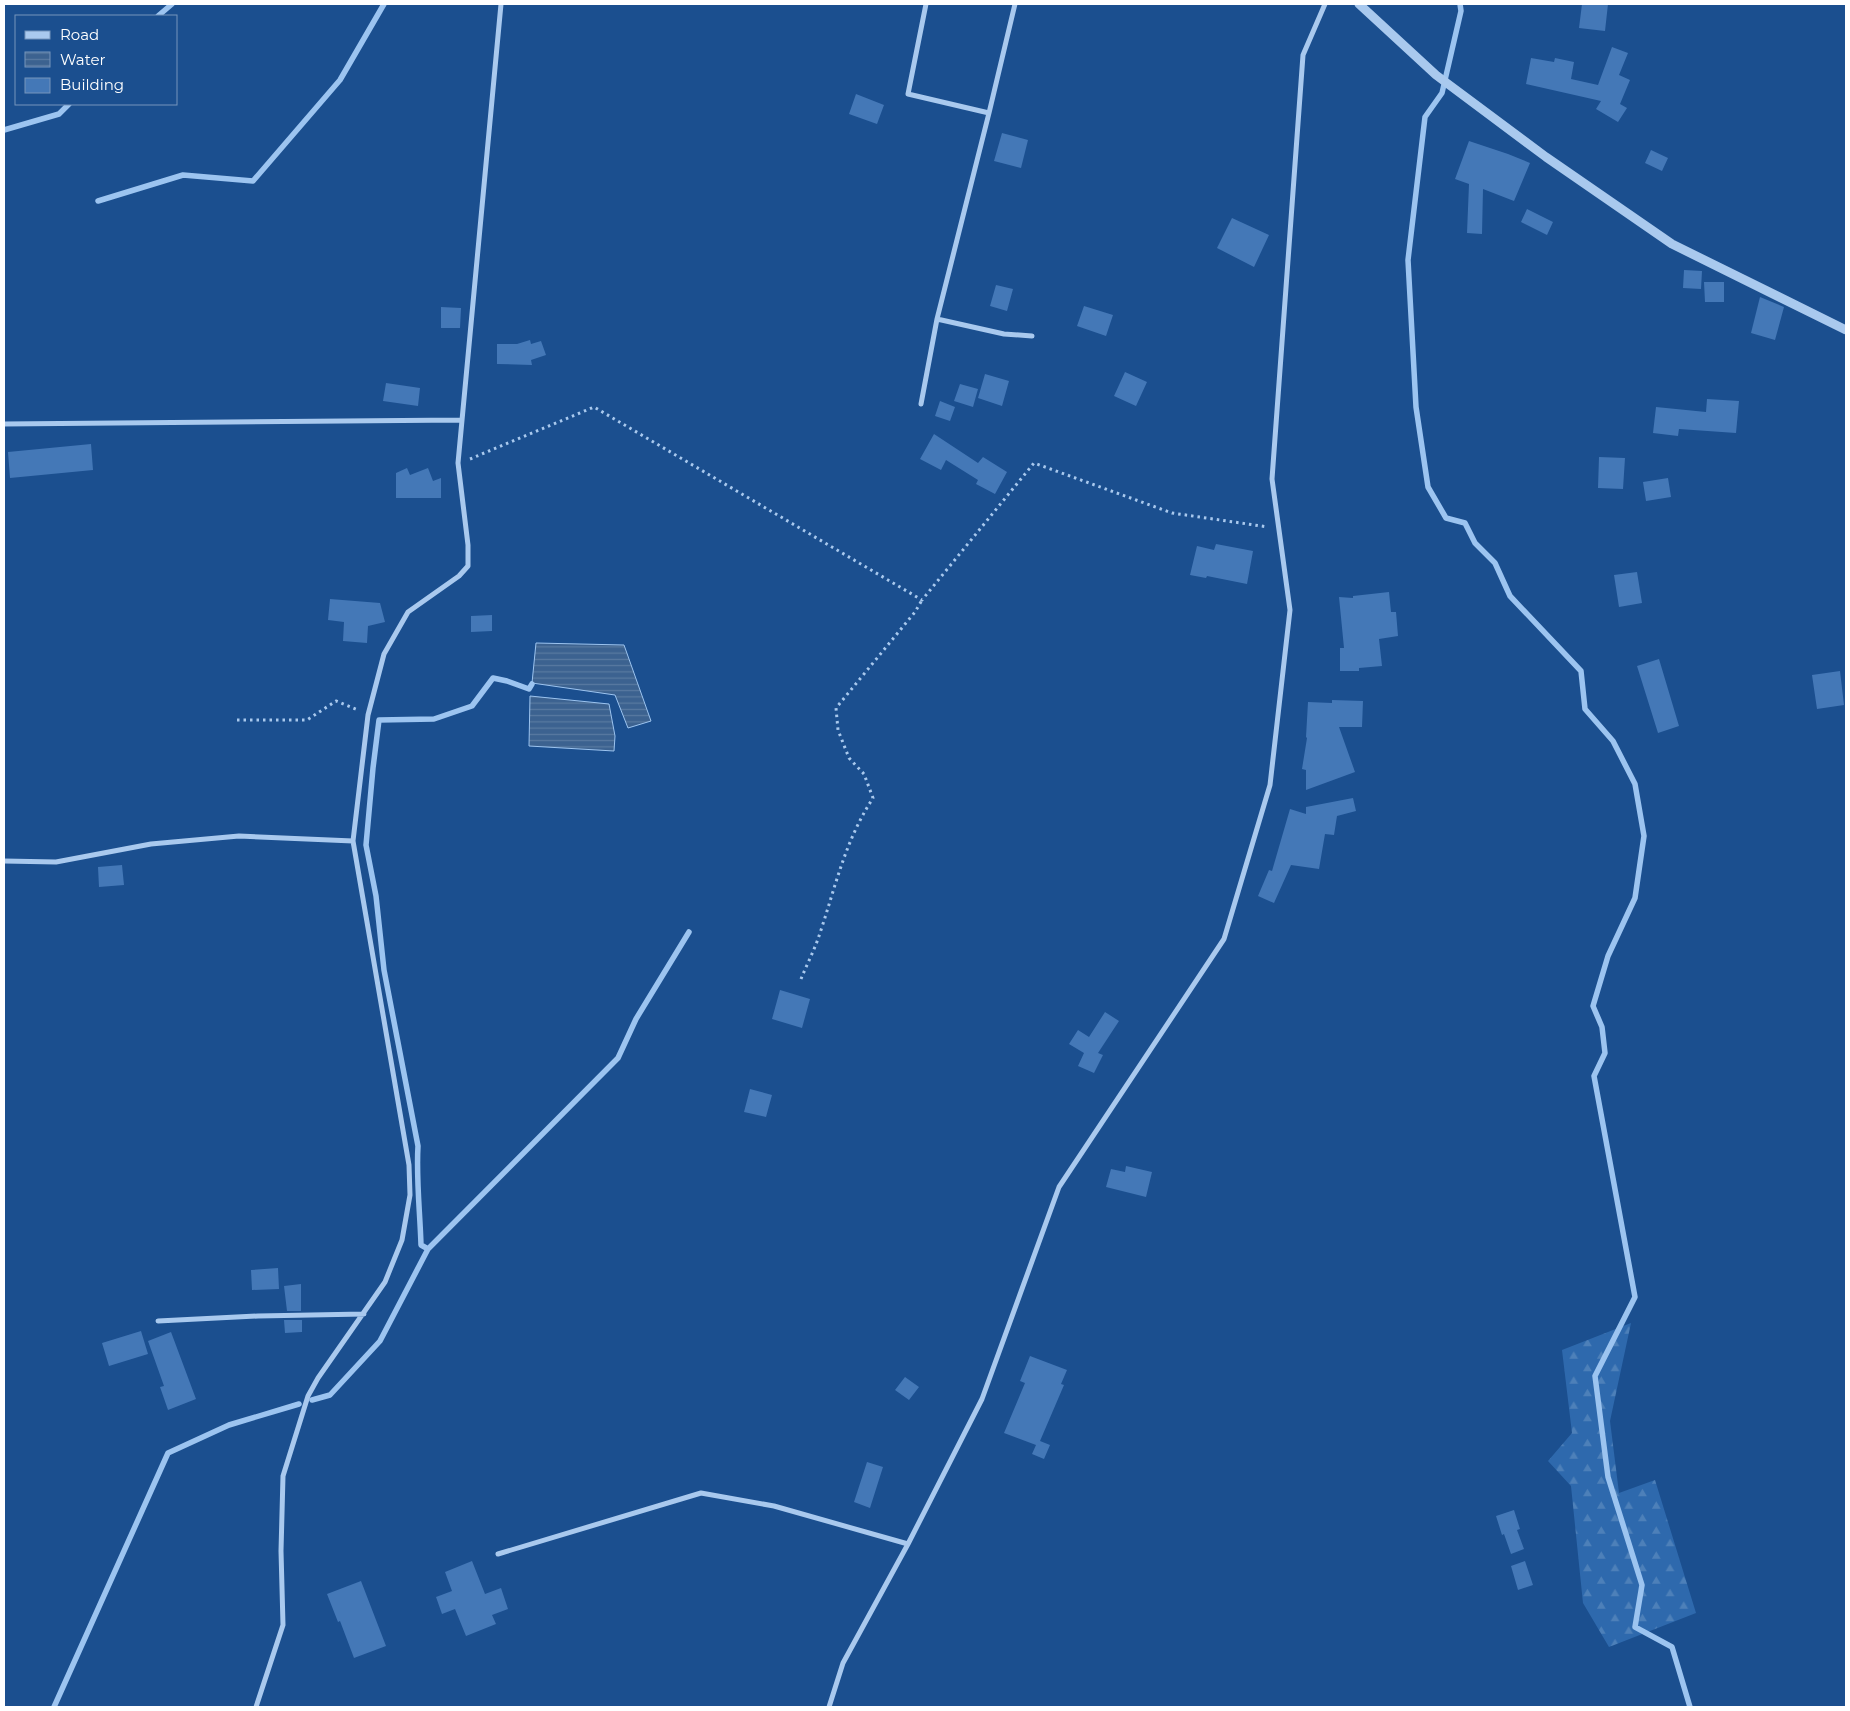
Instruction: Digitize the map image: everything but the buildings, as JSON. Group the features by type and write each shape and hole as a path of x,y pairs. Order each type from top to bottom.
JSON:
{"street":[{"path":"256,1707 283,1625 283,1476 308,1396 318,1378 385,1282 402,1240 410,1195 409,1165 353,841 368,714 384,654 408,612 459,576 468,566 468,545 458,463 501,4"},
{"path":"926,4 908,94 989,113"},
{"path":"921,404 937,319 1015,4"},
{"path":"829,1707 843,1663 908,1544 982,1399 1059,1187 1224,938 1270,785 1290,610 1272,479 1303,56 1325,4"},
{"path":"1359,4 1436,75 1454,89 1546,157 1672,244 1846,330"},
{"path":"937,319 1004,334 1032,336"},
{"path":"4,424 461,420"},
{"path":"4,861 56,862 151,844 239,836 353,841"},
{"path":"158,1321 258,1316 364,1314"},
{"path":"498,1554 701,1493 774,1506 908,1544"}],"path":[{"path":"458,463 594,407 922,600"},
{"path":"801,979 819,934 841,862 863,814 873,798 864,774 849,758 838,730 836,708 1034,463 1172,513 1279,528"},
{"path":"237,720 308,720 336,701 368,714"}],"green space":[{"path":"1631,1323 1610,1421 1619,1493 1655,1480 1696,1613 1609,1647 1583,1603 1571,1486 1548,1461 1572,1433 1562,1350"}],"water":[{"path":"536,643 624,645 651,721 628,728 615,695 532,683"},
{"path":"530,696 609,704 615,736 614,751 529,746"}],"waterway":[{"path":"159,15 172,4"},
{"path":"98,201 183,175 253,181 340,80 384,4"},
{"path":"1460,4 1461,11 1442,93 1425,117 1408,260 1416,407 1428,487 1446,518 1465,523 1475,543 1495,563 1510,596 1581,671 1585,709 1613,741 1635,784 1644,836 1635,898 1608,956 1593,1006 1602,1027 1605,1053 1594,1076 1635,1297 1595,1376 1608,1477 1642,1585 1635,1627 1672,1647 1690,1707"},
{"path":"4,130 59,114 68,105"},
{"path":"428,1249 421,1245 418,1146 384,970 376,896 366,845 379,720 434,719 472,706 493,678 529,689 532,684"},
{"path":"312,1400 330,1395 380,1341 428,1249 618,1058 636,1019 689,932"},
{"path":"54,1707 168,1453 229,1425 299,1404"}]}
